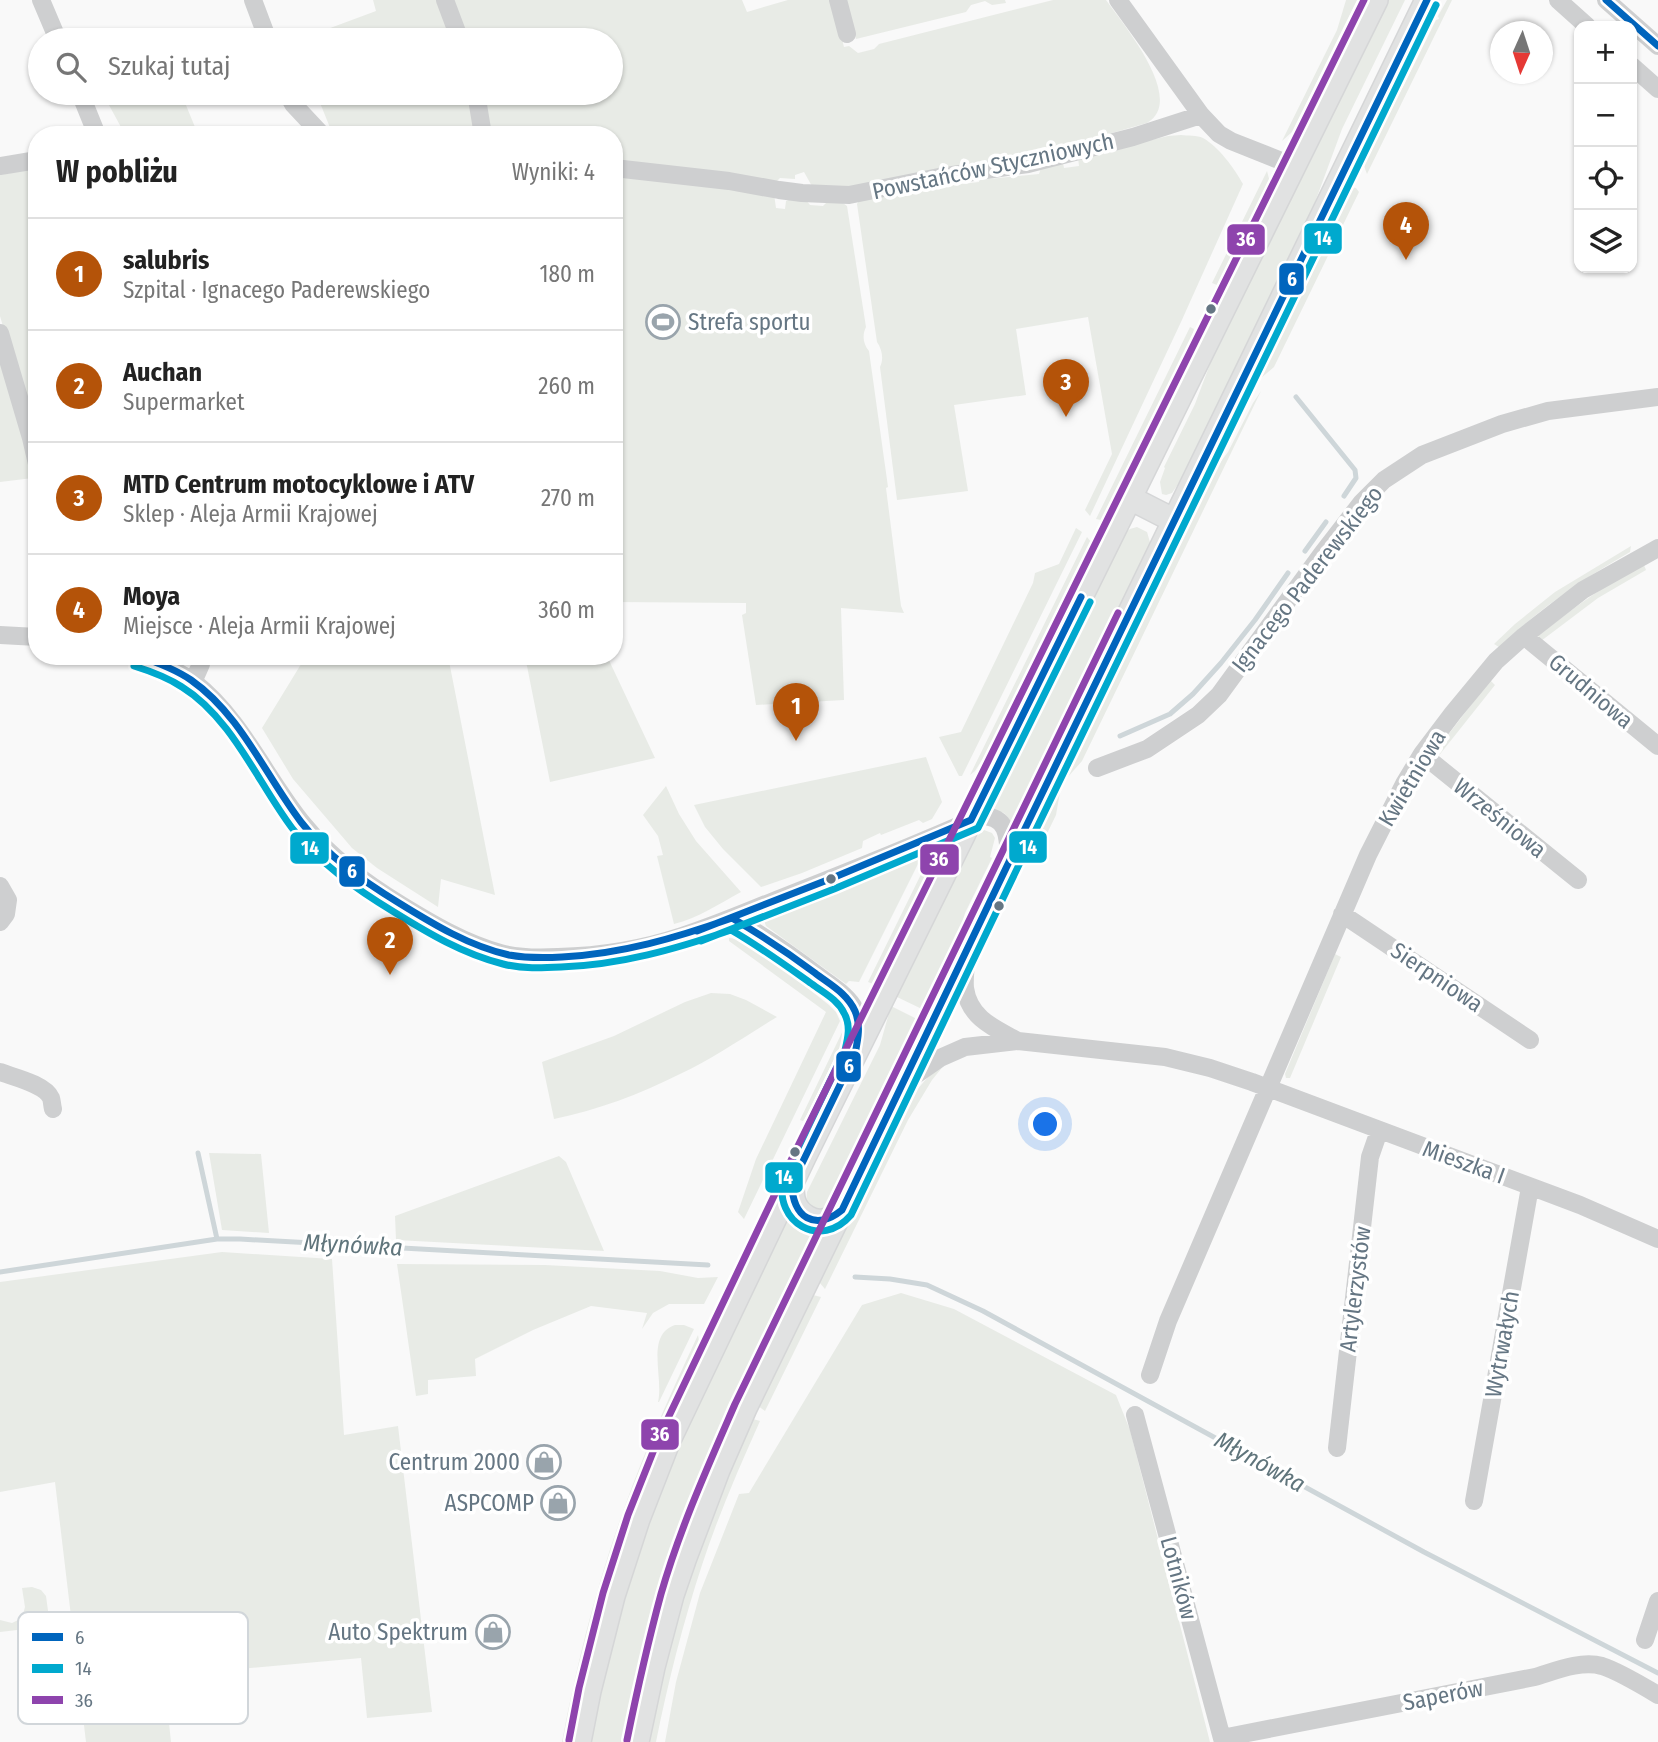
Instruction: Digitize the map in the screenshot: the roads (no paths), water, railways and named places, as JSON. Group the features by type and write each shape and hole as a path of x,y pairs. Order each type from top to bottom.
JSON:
{"main road":[{"path":"579,1742 602,1638 626,1554 652,1482 687,1399 1376,0"},
{"path":"637,1742 672,1595 698,1519 745,1408 1427,0"},
{"path":"1130,498 1175,521"},
{"path":"792,1184 794,1201 799,1211 808,1218 817,1221 831,1219 842,1210"}],"street":[{"path":"41,0 53,28"},
{"path":"253,0 264,28"},
{"path":"445,0 456,28"},
{"path":"838,0 847,33"},
{"path":"1118,0 1201,115 1219,134 1294,166"},
{"path":"1558,0 1577,14"},
{"path":"1606,0 1658,46"},
{"path":"1637,70 1658,89"},
{"path":"85,105 93,126"},
{"path":"294,105 314,126"},
{"path":"478,105 482,126"},
{"name":"Powstańców Styczniowych","path":"623,169 729,181 794,192 849,195 939,177 1028,164 1133,137 1201,115"},
{"path":"0,166 28,161"},
{"path":"0,332 28,428"},
{"name":"Ignacego Paderewskiego","path":"1097,768 1147,749 1198,715 1219,695 1321,555 1362,502 1384,480 1422,455 1502,424 1548,411 1658,397"},
{"name":"Kwietniowa","path":"1269,1089 1379,831 1422,754 1496,661 1524,636 1583,590 1658,548"},
{"path":"0,635 28,637"},
{"name":"Grudniowa","path":"1524,636 1658,746"},
{"path":"162,665 194,682 212,698 302,823 348,870 442,929 467,942 502,953 534,957 581,956 680,937 981,816 989,816 1005,827 1009,863"},
{"path":"194,682 201,665"},
{"name":"Wrześniowa","path":"1422,754 1578,880"},
{"path":"0,886 8,900 6,914 0,922"},
{"name":"Sierpniowa","path":"1342,914 1531,1040"},
{"path":"732,918 779,946 842,994 852,1006 859,1022 860,1032 855,1054"},
{"name":"Mieszka I","path":"967,951 965,988 971,1008 989,1026 1018,1041"},
{"name":"Mieszka I","path":"904,1083 940,1058 965,1047 1018,1041 1165,1058 1210,1068 1269,1089 1624,1223 1658,1239"},
{"path":"0,1072 46,1091 51,1097 53,1109"},
{"path":"1150,1375 1168,1321 1269,1089"},
{"name":"Artylerzystów","path":"1337,1448 1370,1157 1379,1131"},
{"name":"Wytrwałych","path":"1474,1501 1530,1187"},
{"name":"Lotników","path":"1135,1415 1222,1740"},
{"path":"1645,1640 1658,1601"},
{"name":"Saperów","path":"1222,1740 1580,1665 1602,1666 1658,1695"}],"waterway":[{"path":"1296,397 1355,470 1356,478 1344,496"},
{"path":"1305,551 1326,522"},
{"path":"1120,736 1170,714 1193,694 1255,620 1288,573"},
{"path":"198,1153 217,1239"},
{"name":"Młynówka","path":"0,1272 217,1239 708,1265"},
{"name":"Młynówka","path":"855,1277 927,1285 983,1311 1424,1552 1658,1673"}],"place":[{"name":"Moya","path":"1406,260"},
{"name":"Strefa sportu","path":"663,322"},
{"name":"MTD Centrum motocyklowe i ATV","path":"1066,417"},
{"name":"salubris","path":"796,741"},
{"name":"Auchan","path":"390,975"},
{"name":"Centrum 2000","path":"544,1462"},
{"name":"ASPCOMP","path":"558,1503"},
{"name":"Auto Spektrum","path":"493,1632"}]}
